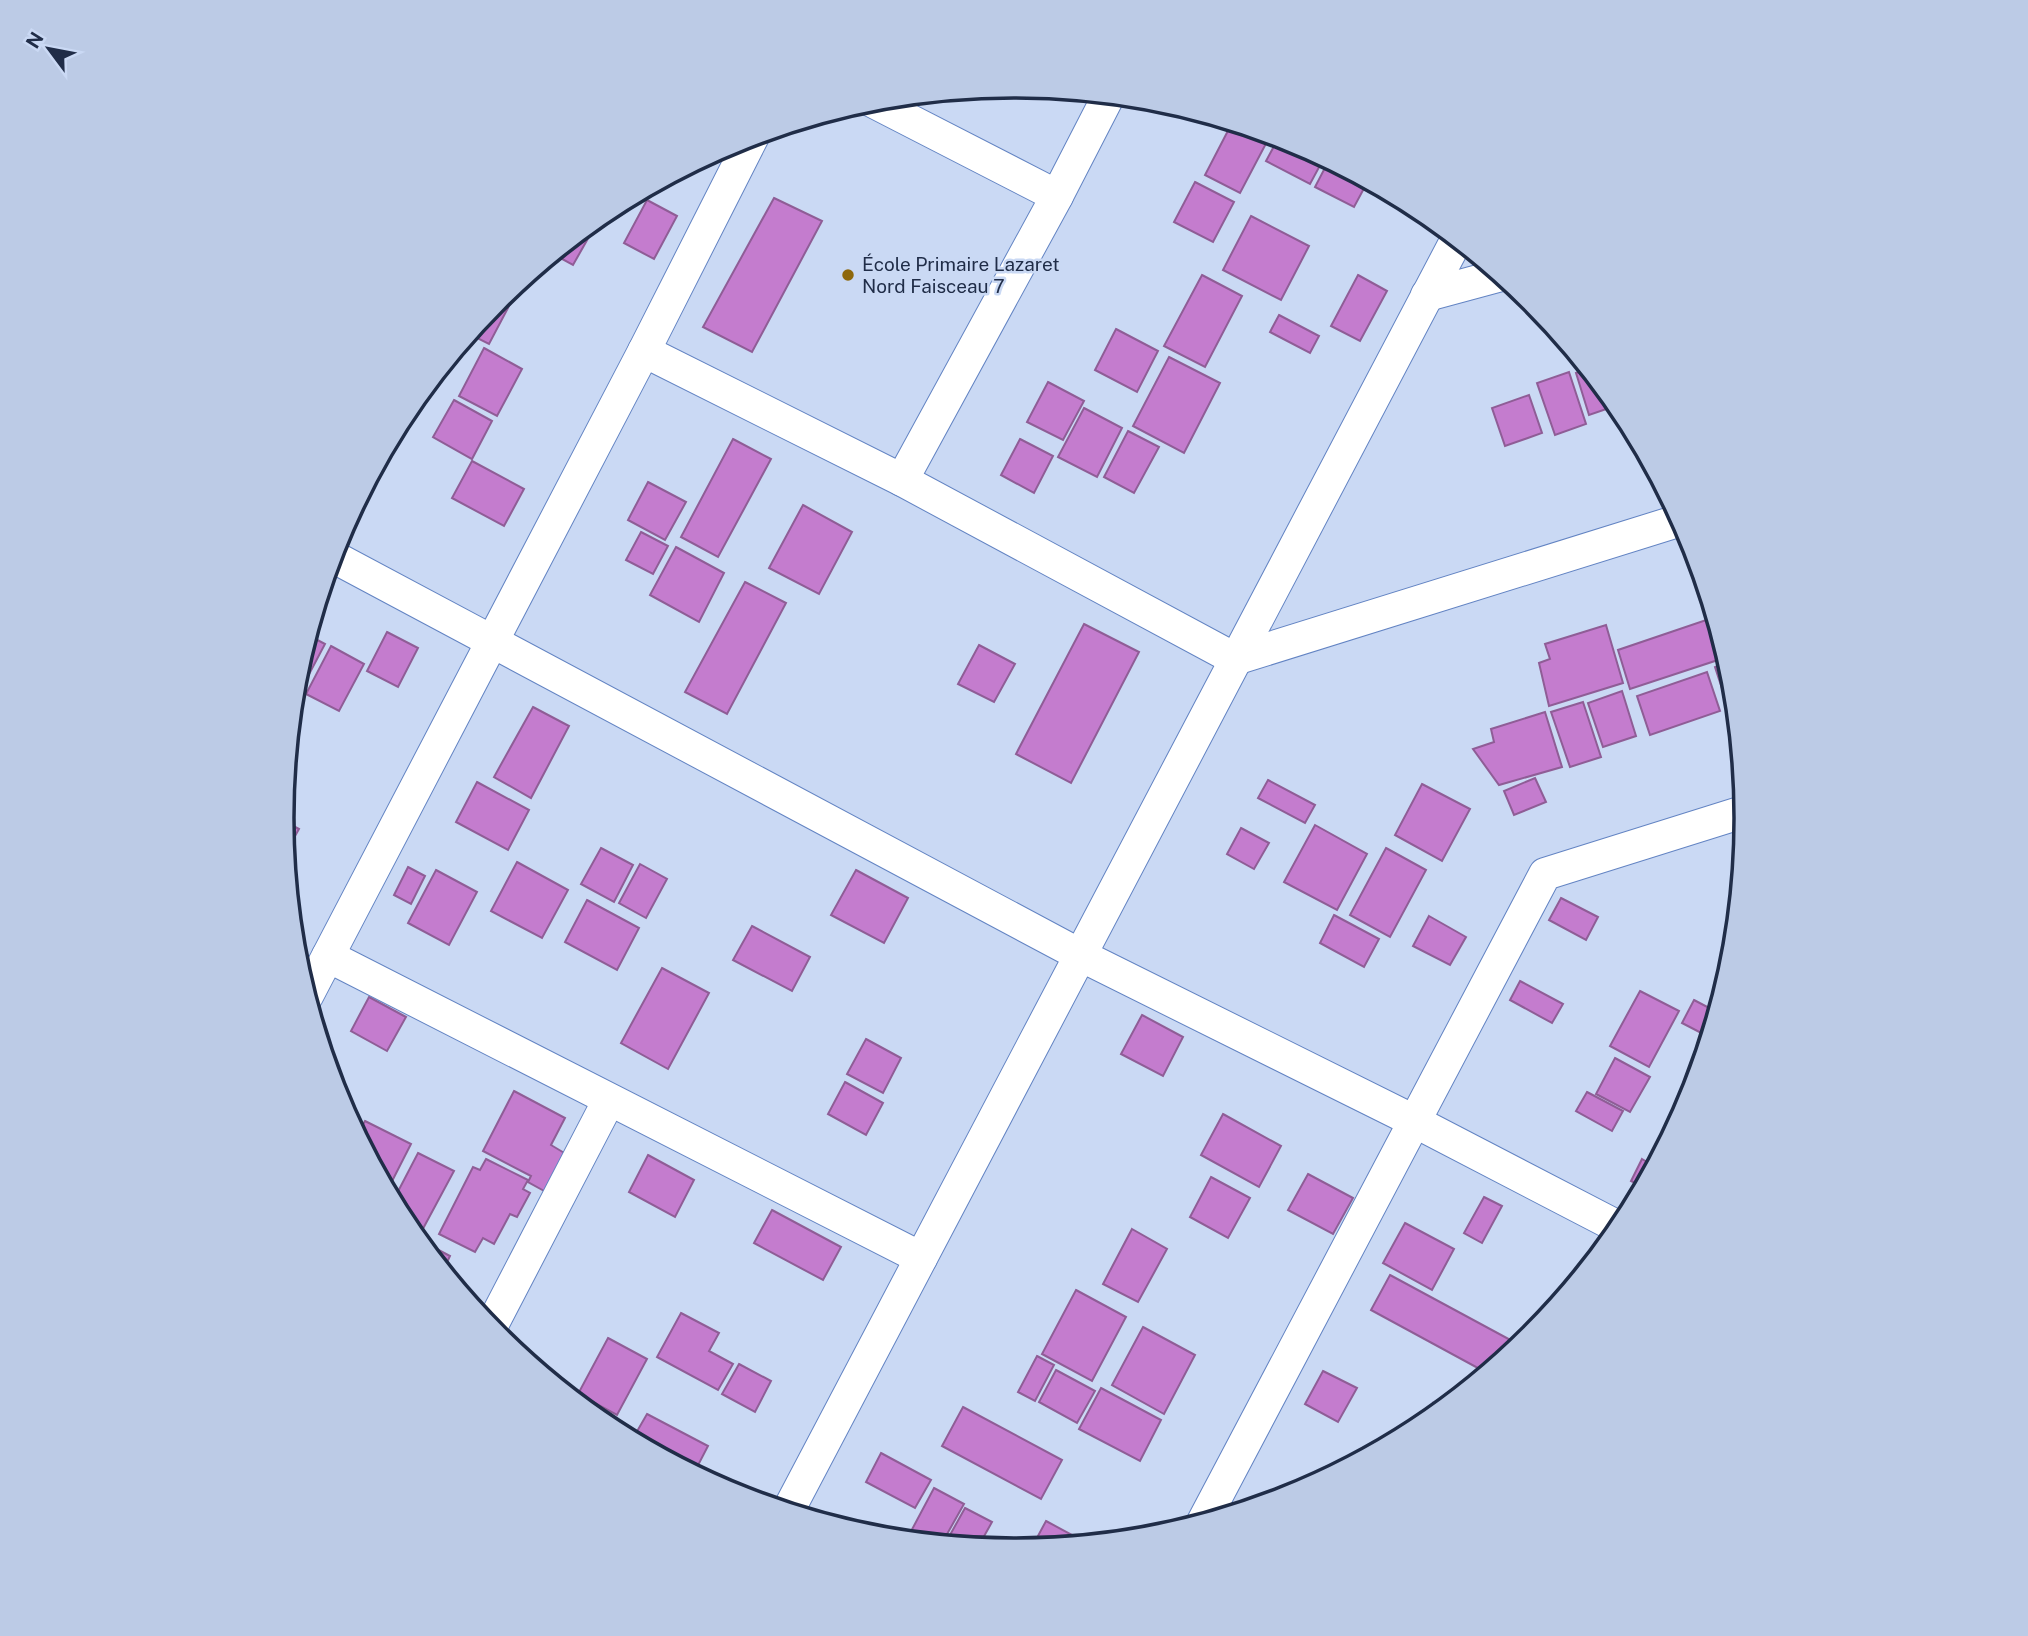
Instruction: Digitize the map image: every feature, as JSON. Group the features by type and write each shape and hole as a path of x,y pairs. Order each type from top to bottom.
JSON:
{"street":[{"path":"902,480 1105,104"},
{"path":"888,109 1057,196"},
{"path":"314,983 746,150"},
{"path":"792,1503 1452,247"},
{"path":"1427,295 1490,278"},
{"path":"644,351 902,480 1235,659 1671,523"},
{"path":"342,561 1080,955 1412,1120 1610,1223"},
{"path":"1208,1511 1412,1120 1545,874 1734,815"},
{"path":"328,956 921,1258"},
{"path":"496,1317 609,1100"}],"building":[{"path":"1228,131 1266,144 1240,193 1205,175"},
{"path":"1274,147 1320,166 1310,184 1266,161"},
{"path":"1325,169 1364,189 1354,207 1315,187"},
{"path":"1195,182 1234,202 1213,242 1174,222"},
{"path":"774,198 822,221 752,352 703,327"},
{"path":"647,200 677,216 654,259 624,243"},
{"path":"1251,216 1309,246 1281,300 1223,270"},
{"path":"588,238 573,265 562,259"},
{"path":"1202,275 1242,296 1205,367 1164,346"},
{"path":"1358,275 1387,291 1360,341 1331,326"},
{"path":"510,305 489,344 477,338"},
{"path":"1279,315 1319,336 1310,353 1270,332"},
{"path":"1116,329 1158,351 1137,392 1095,370"},
{"path":"484,348 522,369 497,416 459,396"},
{"path":"1169,357 1220,383 1184,453 1133,426"},
{"path":"1569,372 1586,424 1555,435 1537,383"},
{"path":"1579,372 1606,409 1589,415 1576,373"},
{"path":"1048,382 1084,401 1063,440 1027,422"},
{"path":"1529,395 1542,433 1505,446 1492,408"},
{"path":"454,400 492,421 472,459 433,437"},
{"path":"1084,408 1122,428 1097,477 1058,457"},
{"path":"1128,431 1159,447 1134,493 1104,477"},
{"path":"733,439 771,459 718,557 681,537"},
{"path":"1020,439 1053,456 1034,493 1001,475"},
{"path":"472,461 524,489 504,526 452,498"},
{"path":"648,482 686,502 665,540 628,520"},
{"path":"803,505 852,532 819,594 769,568"},
{"path":"641,532 668,546 653,574 626,560"},
{"path":"676,547 724,573 699,622 650,595"},
{"path":"745,582 786,603 727,714 685,692"},
{"path":"1706,620 1716,661 1630,689 1618,650"},
{"path":"1084,624 1139,652 1071,783 1016,754"},
{"path":"1606,625 1623,683 1549,706 1539,663 1550,659 1545,644"},
{"path":"387,632 418,648 398,687 367,671"},
{"path":"317,640 325,644 309,675"},
{"path":"979,645 1015,664 994,702 958,684"},
{"path":"331,646 364,664 339,711 306,694"},
{"path":"1707,672 1720,711 1650,735 1637,696"},
{"path":"1622,691 1636,736 1603,747 1588,703"},
{"path":"1583,702 1601,757 1570,767 1551,712"},
{"path":"533,707 569,726 531,798 494,777"},
{"path":"1545,712 1562,767 1499,785 1473,749 1494,742 1491,729"},
{"path":"1535,778 1546,802 1514,815 1504,791"},
{"path":"1268,780 1315,805 1305,823 1258,798"},
{"path":"477,782 529,810 508,850 456,822"},
{"path":"1422,784 1470,809 1442,861 1395,835"},
{"path":"1315,825 1367,854 1337,910 1284,882"},
{"path":"1241,828 1269,843 1254,869 1227,854"},
{"path":"601,848 633,865 614,902 581,884"},
{"path":"1386,848 1426,870 1390,937 1350,915"},
{"path":"517,862 568,890 542,938 491,911"},
{"path":"640,864 667,879 646,918 619,903"},
{"path":"408,867 425,876 411,904 394,895"},
{"path":"436,870 477,892 449,945 408,923"},
{"path":"856,870 908,898 884,943 831,915"},
{"path":"1561,898 1598,917 1586,940 1549,920"},
{"path":"587,900 639,928 617,970 565,942"},
{"path":"1334,915 1379,939 1364,967 1320,943"},
{"path":"1429,916 1466,937 1450,965 1413,946"},
{"path":"752,926 810,957 792,991 733,960"},
{"path":"662,968 709,993 668,1069 621,1043"},
{"path":"1520,981 1563,1004 1552,1023 1510,1000"},
{"path":"1640,991 1679,1011 1649,1067 1610,1046"},
{"path":"369,997 406,1017 387,1051 351,1031"},
{"path":"1694,1000 1708,1007 1701,1033 1682,1023"},
{"path":"1142,1015 1183,1037 1163,1076 1121,1054"},
{"path":"866,1039 901,1058 883,1093 847,1074"},
{"path":"1615,1058 1650,1077 1630,1112 1596,1094"},
{"path":"845,1082 883,1103 866,1135 828,1114"},
{"path":"514,1091 565,1118 551,1145 566,1154 546,1192 528,1182 531,1176 483,1151"},
{"path":"1587,1092 1623,1111 1612,1131 1576,1111"},
{"path":"1223,1114 1281,1146 1259,1187 1201,1155"},
{"path":"365,1121 411,1144 392,1181 368,1136 363,1125"},
{"path":"418,1153 454,1171 423,1229 398,1191"},
{"path":"648,1155 694,1180 675,1217 629,1192"},
{"path":"486,1159 528,1180 523,1189 530,1193 517,1217 510,1214 494,1244 483,1238 475,1252 439,1234 473,1167 480,1170"},
{"path":"1642,1159 1647,1162 1635,1183 1631,1181"},
{"path":"1308,1174 1353,1198 1333,1234 1288,1210"},
{"path":"1211,1177 1250,1198 1228,1238 1190,1217"},
{"path":"1484,1197 1502,1206 1482,1243 1464,1233"},
{"path":"772,1210 841,1247 823,1280 754,1243"},
{"path":"1405,1223 1454,1249 1432,1290 1383,1263"},
{"path":"1132,1229 1167,1249 1138,1302 1103,1284"},
{"path":"439,1250 450,1256 447,1261"},
{"path":"1390,1275 1510,1340 1478,1368 1371,1310"},
{"path":"1076,1290 1126,1317 1092,1381 1042,1354"},
{"path":"681,1313 719,1333 709,1351 733,1364 718,1390 657,1357"},
{"path":"1143,1327 1195,1355 1164,1414 1112,1385"},
{"path":"608,1338 647,1359 617,1415 579,1391"},
{"path":"1037,1356 1054,1365 1035,1401 1018,1392"},
{"path":"739,1364 771,1381 755,1412 722,1394"},
{"path":"1056,1370 1095,1391 1077,1423 1039,1402"},
{"path":"1323,1371 1357,1388 1338,1422 1305,1404"},
{"path":"1101,1388 1161,1420 1140,1461 1079,1429"},
{"path":"963,1407 1062,1460 1041,1499 942,1446"},
{"path":"647,1414 708,1446 698,1465 637,1431"},
{"path":"881,1453 931,1480 915,1508 866,1482"},
{"path":"934,1488 964,1504 947,1534 911,1531"},
{"path":"965,1508 992,1522 984,1537 950,1535"},
{"path":"1046,1521 1072,1535 1061,1536 1037,1537"}],"place":[{"name":"École Primaire Lazaret Nord Faisceau 7","path":"848,275"}]}
